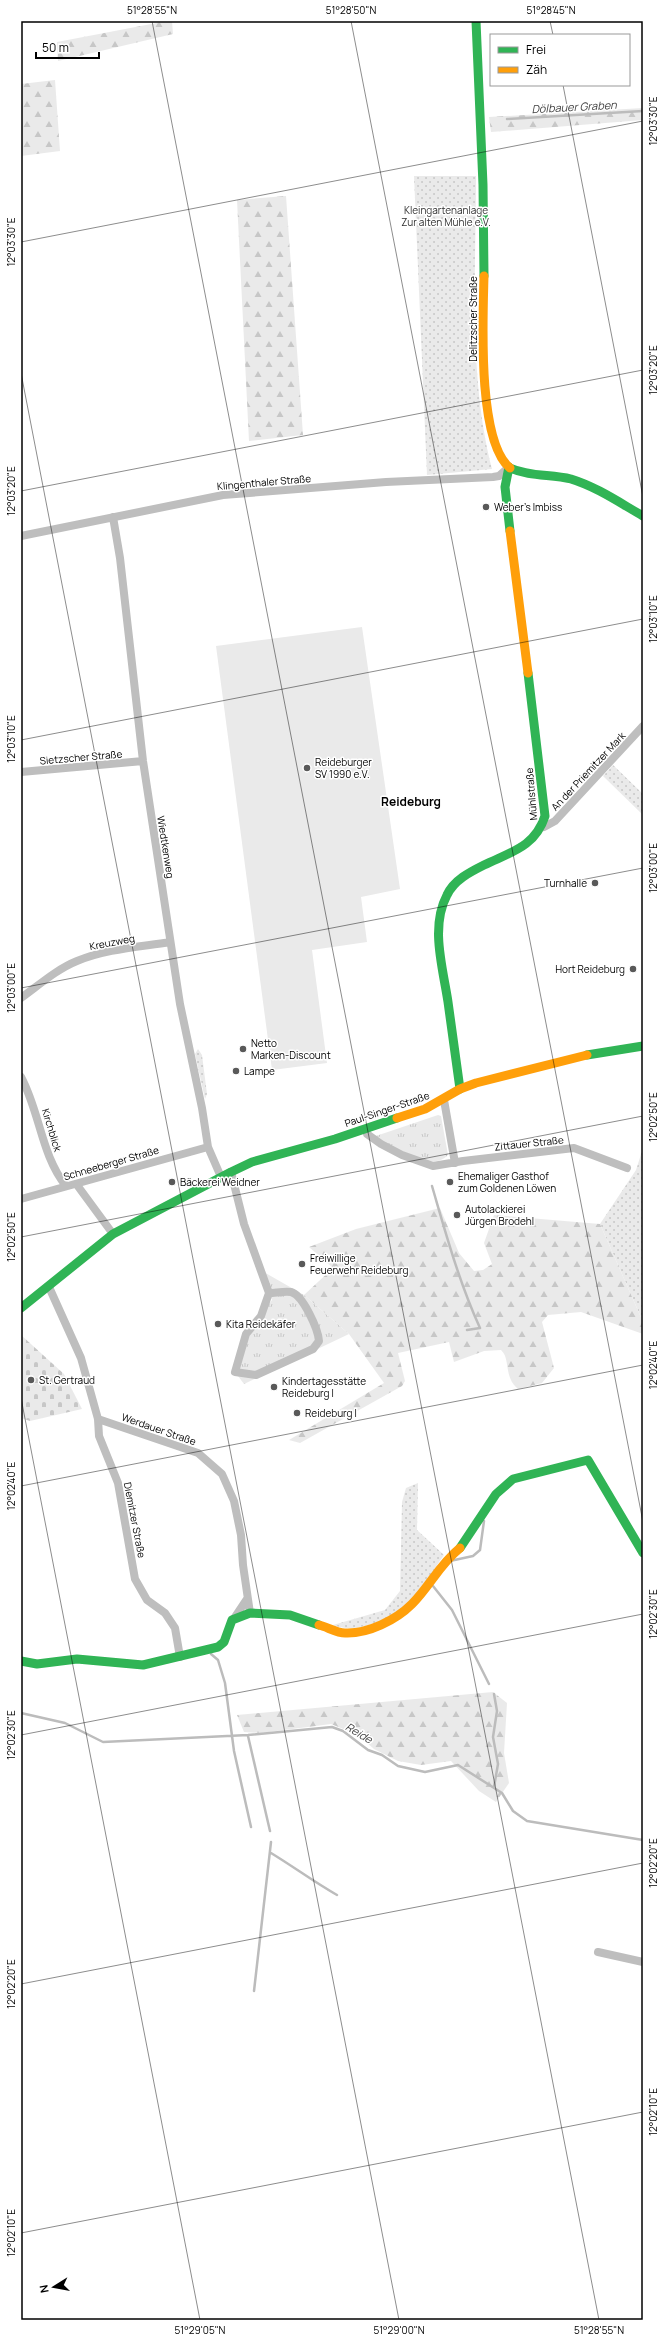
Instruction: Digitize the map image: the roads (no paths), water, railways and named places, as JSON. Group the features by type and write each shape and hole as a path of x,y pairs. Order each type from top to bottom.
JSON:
{"street":[{"name":"Delitzscher Straße","path":"476,21 484,210 485,386 495,442 501,458 509,467"},
{"name":"Mühlstraße","path":"460,1089 440,945 443,905 447,894 459,879 535,838 544,827 545,816 502,479 509,467"},
{"path":"509,467 522,472 580,482 643,516"},
{"name":"Klingenthaler Straße","path":"21,536 222,495 502,479"},
{"name":"Wiedtkenweg","path":"113,517 120,558 143,762 170,942 208,1147 221,1177"},
{"name":"An der Priemitzer Mark","path":"544,827 555,821 643,726"},
{"name":"Sietzscher Straße","path":"21,772 143,762"},
{"name":"Kreuzweg","path":"21,998 51,976 76,961 95,955 170,942"},
{"name":"Paul-Singer-Straße","path":"21,1308 114,1234 252,1162 366,1129 425,1109 444,1100 460,1089 476,1083 596,1053 643,1046"},
{"name":"Kirchblick","path":"21,1077 33,1104 53,1168 66,1186"},
{"path":"444,1100 455,1163"},
{"name":"Zittauer Straße","path":"366,1129 367,1134 381,1144 421,1163 433,1166 574,1148 627,1168"},
{"name":"Schneeberger Straße","path":"21,1199 66,1186 77,1185 93,1178 208,1147"},
{"path":"231,1172 244,1224 268,1293 262,1316 246,1334 235,1372 256,1375 313,1349 319,1341 316,1329 299,1297 290,1292 268,1293"},
{"path":"77,1185 114,1234"},
{"name":"Diemitzer Straße","path":"49,1287 82,1358 98,1419 99,1436 118,1483 135,1579 147,1600 165,1613 175,1628 180,1657"},
{"name":"Werdauer Straße","path":"98,1419 198,1453 222,1474 234,1501 242,1535 247,1599 250,1613"},
{"path":"232,1620 250,1613 290,1615 344,1633 358,1632 383,1624 417,1598 445,1560 462,1546 475,1524 504,1485 514,1479 588,1460 643,1553"},
{"path":"21,1661 37,1664 77,1659 143,1665 218,1647 224,1642 232,1620 247,1599"},
{"path":"598,1952 643,1962"}],"waterway":[{"name":"Dölbauer Graben","path":"507,119 643,111"},
{"path":"432,1186 459,1276 480,1328 467,1330"},
{"path":"450,1561 473,1556 480,1550 484,1521"},
{"path":"433,1586 452,1610 489,1684"},
{"name":"Reide","path":"211,1654 218,1660 225,1683 234,1751 251,1827"},
{"path":"494,1694 497,1711 493,1737 498,1764 494,1787"},
{"name":"Reide","path":"21,1713 65,1723 103,1742 248,1735 332,1727 343,1731 368,1750 382,1755 398,1766 425,1772 458,1765 502,1793 513,1811 527,1821 643,1840"},
{"path":"248,1736 270,1831"},
{"path":"254,1991 271,1842"},
{"path":"271,1853 337,1895"}],"place":[{"name":"Weber's Imbiss","path":"486,507"},
{"name":"Reideburger SV 1990 e.V.","path":"307,768"},
{"name":"Turnhalle","path":"595,883"},
{"name":"Hort Reideburg","path":"633,969"},
{"name":"Netto Marken-Discount","path":"243,1049"},
{"name":"Lampe","path":"236,1071"},
{"name":"Bäckerei Weidner","path":"172,1182"},
{"name":"Ehemaliger Gasthof zum Goldenen Löwen","path":"450,1182"},
{"name":"Autolackierei Jürgen Brodehl","path":"457,1215"},
{"name":"Freiwillige Feuerwehr Reideburg","path":"302,1264"},
{"name":"Kita Reidekäfer","path":"218,1324"},
{"name":"St. Gertraud","path":"31,1380"},
{"name":"Kindertagesstätte Reideburg I","path":"274,1387"},
{"name":"Reideburg I","path":"297,1413"}],"district":[{"name":"Reideburg","path":"411,802"}],"park label":[{"name":"Kleingartenanlage Zur alten Mühle e.V.","path":"446,216"}]}
